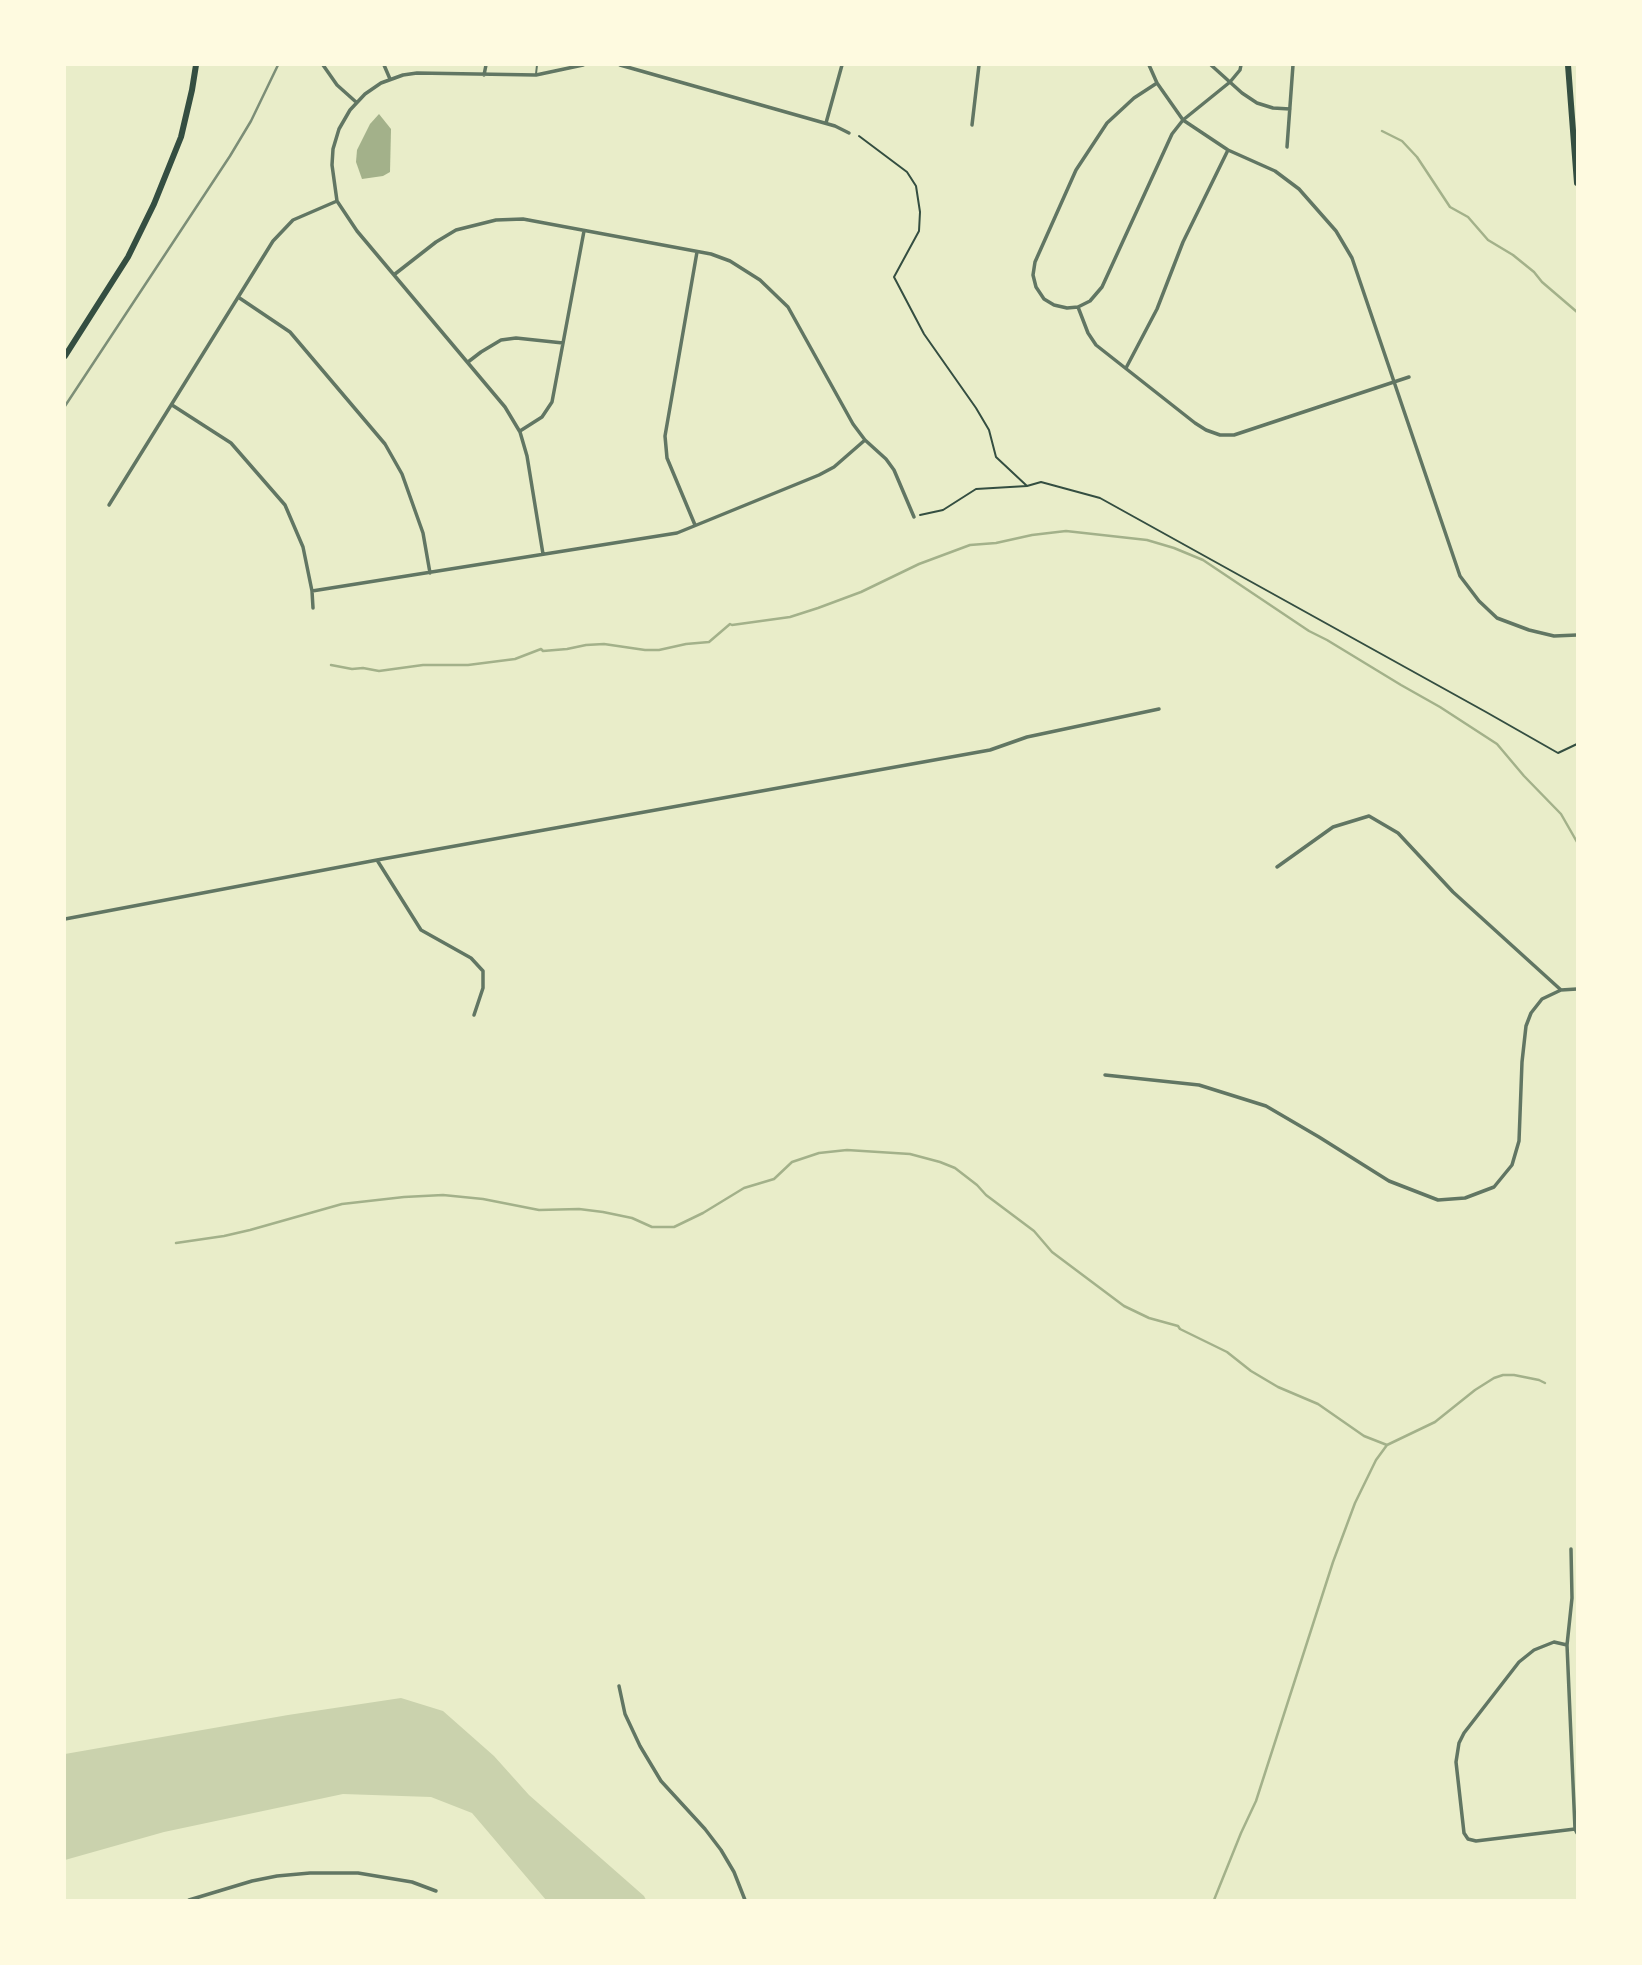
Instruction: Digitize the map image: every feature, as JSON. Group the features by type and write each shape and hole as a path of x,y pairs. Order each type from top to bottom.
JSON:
{"main road":[{"path":"65,356 128,257 154,204 181,137 195,65"},
{"path":"1569,67 1577,183"}],"street":[{"path":"323,65 337,85 357,102"},
{"path":"384,65 390,79"},
{"path":"484,75 486,65"},
{"path":"543,554 527,456 520,432 505,407 357,231 337,201 332,165 339,129 350,110 381,83 390,79 417,73 536,75 583,65"},
{"path":"620,65 826,123 849,133"},
{"path":"826,123 842,65"},
{"path":"972,125 979,65"},
{"path":"1149,65 1157,83 1183,120 1228,150 1275,171 1298,189 1336,231 1352,258 1460,576 1479,601 1497,618 1529,631 1554,636 1577,635"},
{"path":"1211,65 1257,103 1290,109"},
{"path":"1157,83 1134,98 1107,123 1076,170 1035,262 1033,275 1036,286 1044,299 1054,305 1078,307 1090,301 1102,287 1172,134 1183,120 1230,82 1241,65"},
{"path":"1287,147 1293,65"},
{"path":"1126,369 1157,309 1184,242 1228,150"},
{"path":"109,505 273,241 293,220 337,201"},
{"path":"394,275 456,230 496,220 523,219 711,254 744,268 788,307 853,424 894,470 914,517"},
{"path":"520,432 542,417 552,402 584,231"},
{"path":"695,526 667,458 665,436 697,252"},
{"path":"238,298 290,332 385,444 402,474 423,533 430,573"},
{"path":"1078,307 1096,345 1195,423 1220,435 1234,435 1409,377"},
{"path":"467,362 501,340 516,338 564,343"},
{"path":"171,405 231,443 285,505 303,547 313,608"},
{"path":"312,591 677,533 819,475 834,467 865,440"},
{"path":"65,919 990,750 1027,737 1159,709"},
{"path":"1277,867 1333,827 1369,816 1398,833 1446,885 1561,990"},
{"path":"377,860 421,930 471,958 483,971 482,988 474,1015"},
{"path":"1105,1075 1199,1085 1266,1107 1389,1181 1438,1200 1465,1198 1494,1187 1512,1165 1519,1141 1522,1062 1526,1026 1531,1013 1542,999 1561,990 1577,989"},
{"path":"1567,1645 1555,1642 1545,1645 1519,1662 1458,1742 1456,1762 1468,1839 1476,1841 1576,1831 1567,1645 1572,1598 1571,1549"},
{"path":"620,1686 625,1714 640,1746 661,1781 722,1850 745,1900"},
{"path":"189,1900 252,1881 310,1872 358,1873 412,1882 436,1891"}],"lane":[{"path":"536,75 537,65"}],"path":[{"path":"859,136 907,172 916,186 920,212 919,231 894,276 924,334 989,430 996,457 1027,486"},
{"path":"914,517 943,510 976,489 1027,486 1041,482 1100,498 1559,754 1577,744"}],"shaded area":[{"path":"379,114 391,129 390,172 383,176 362,179 356,162 357,150 370,124"},
{"path":"401,1698 443,1711 494,1756 529,1795 646,1900 546,1900 472,1813 431,1797 343,1794 164,1832 65,1860 65,1754"}],"waterway":[{"path":"1382,131 1402,141 1417,157 1450,207 1468,217 1488,240 1513,255 1577,312"},
{"path":"331,665 379,671 423,665 468,665 515,659 541,649 543,651 604,644 659,650 709,642 730,624 790,617 818,608 970,545 1066,531 1147,540 1203,560 1309,631 1440,707 1497,744 1561,814 1577,842"},
{"path":"176,1243 250,1230 342,1204 443,1195 483,1199 539,1210 579,1209 603,1212 632,1218 652,1227 674,1227 744,1188 774,1179 792,1162 819,1153 847,1150 910,1154 955,1168 1034,1231 1052,1252 1124,1306 1149,1318 1178,1326 1227,1352 1278,1387 1318,1404 1364,1436 1387,1445"},
{"path":"1214,1900 1256,1801 1333,1562 1355,1503 1376,1460 1387,1445 1435,1422 1494,1378 1514,1375 1545,1383"}],"railway":[{"path":"65,406 230,156 251,121 278,65"}]}
